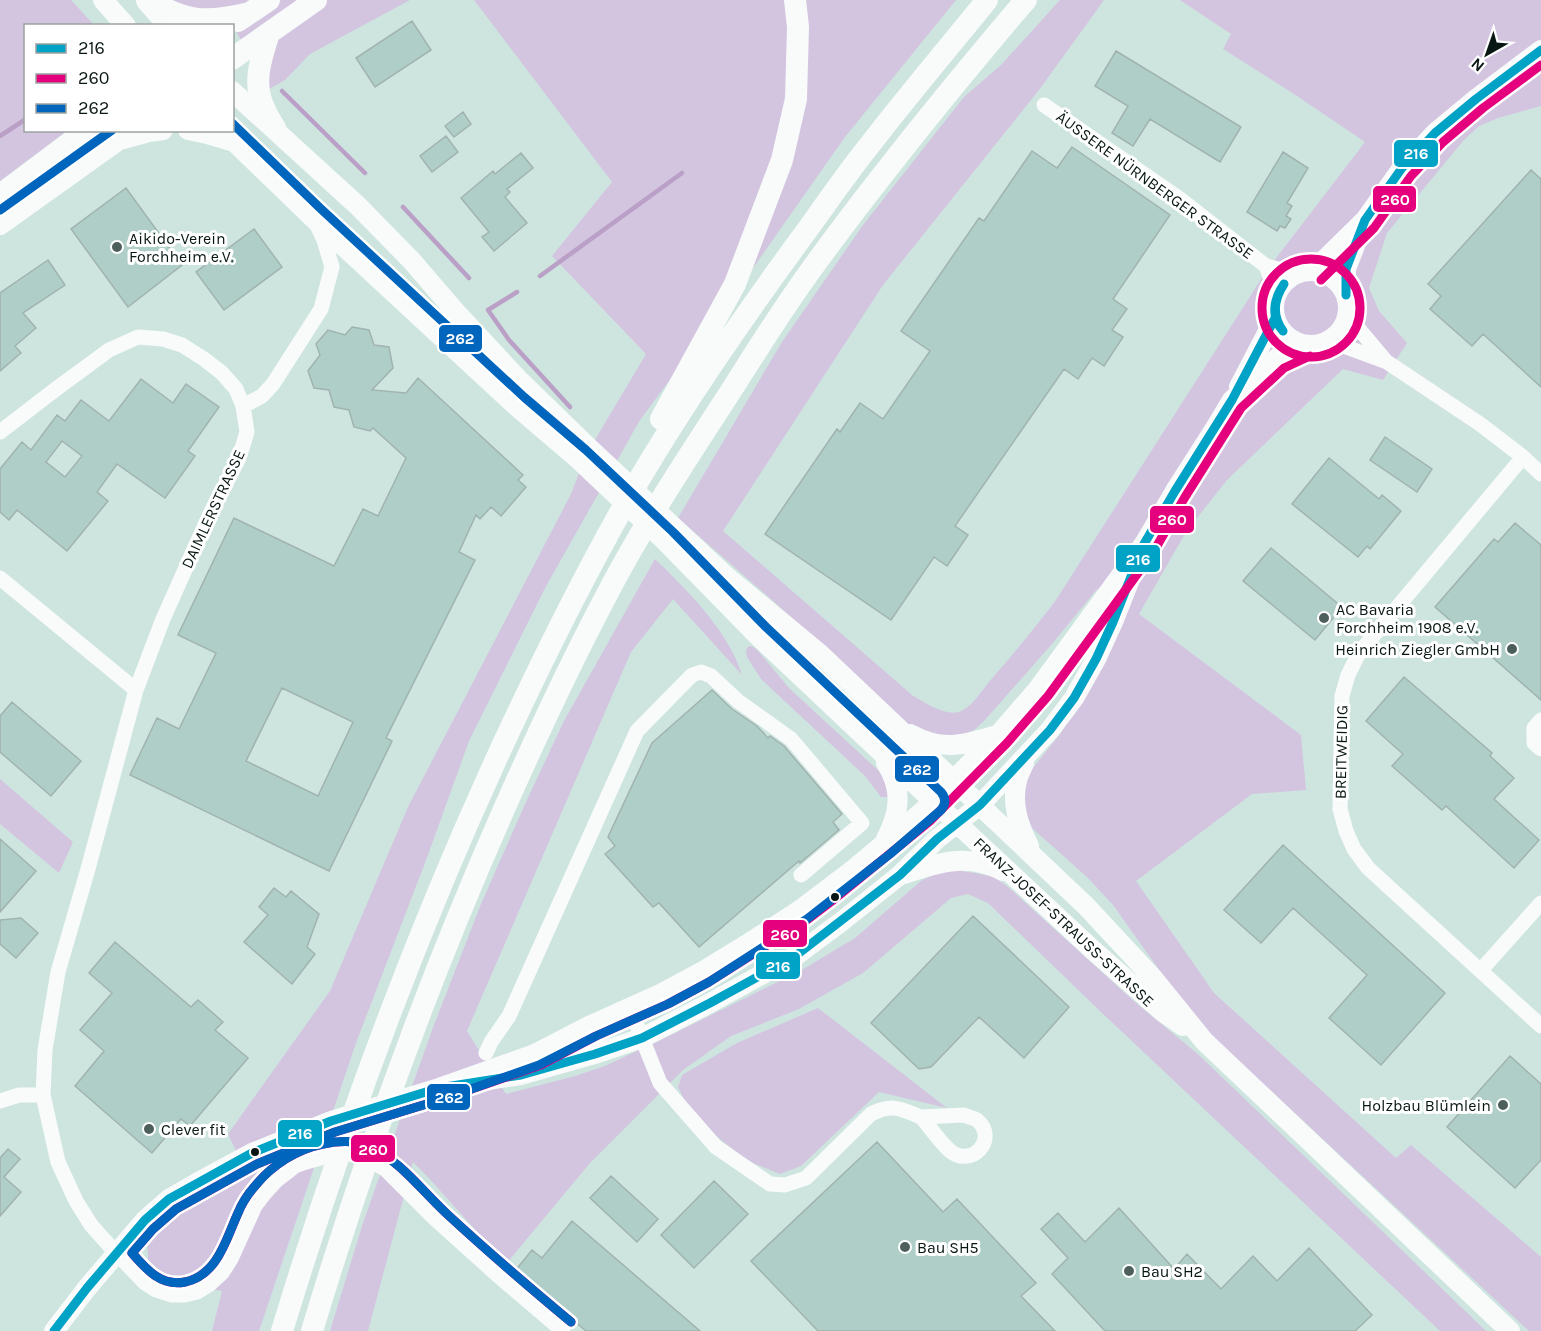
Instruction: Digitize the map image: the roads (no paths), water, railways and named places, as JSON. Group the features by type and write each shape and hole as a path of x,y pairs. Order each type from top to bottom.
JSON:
{"highway":[{"path":"147,0 194,20 241,19 268,0"},
{"path":"234,58 316,0"},
{"path":"647,467 646,445 735,284 782,160 796,99 798,27 795,0"},
{"path":"282,1331 377,1045 423,926 480,793 581,584 647,467 775,273 870,143 987,0"},
{"path":"312,1331 357,1187 408,1044 468,891 534,742 601,606 669,486 814,266 886,169 1026,0"},
{"path":"269,33 258,84 261,102 275,128"}],"main road":[{"path":"147,0 166,24"},
{"path":"104,1 113,24"},
{"path":"104,1 124,24"},
{"path":"1365,220 1346,269 1348,316 1342,330 1330,340 1318,345 1295,342 1286,336 1275,318 1275,302 1285,282 1305,273 1365,220 1402,168 1435,133 1541,50"},
{"name":"FRANZ-JOSEF-STRAUSS-STRASSE","path":"234,93 366,213 519,380 671,526 727,577 820,654 1086,906 1153,978 1204,1041 1510,1331"},
{"path":"0,194 82,132"},
{"path":"0,225 127,135 148,132"},
{"path":"198,132 228,136"},
{"name":"FRANZ-JOSEF-STRAUSS-STRASSE","path":"228,136 516,406 578,459 665,542 758,636 1016,878 1163,1012 1204,1041"},
{"path":"1305,273 1323,273 1333,278 1341,285 1346,295"},
{"path":"408,305 439,316 454,310"},
{"path":"54,1331 145,1220 170,1199 252,1153 330,1121 439,1088 535,1054 630,1008 703,971 749,944 808,904 883,844 954,781 1038,689 1144,544 1232,400 1275,318"},
{"path":"1232,400 1277,358 1305,345"},
{"path":"439,1088 521,1075 642,1038 794,957 841,922 900,875 937,839 980,805 1050,730 1074,698 1096,659 1144,544"},
{"path":"895,725 926,742 949,746 998,735"},
{"path":"875,747 892,773 898,792 895,823 883,844"},
{"path":"1026,757 1016,781 1016,814 1022,833 1034,856"},
{"path":"900,875 930,865 961,861 983,864 1016,878"}],"street":[{"name":"ÄUSSERE NÜRNBERGER STRASSE","path":"1044,105 1180,199 1266,266 1305,273"},
{"path":"243,406 262,396 273,384 321,309 332,267 324,240 312,217"},
{"name":"ÄUSSERE NÜRNBERGER STRASSE","path":"1266,266 1277,295"},
{"path":"1348,316 1387,362"},
{"name":"DAIMLERSTRASSE","path":"0,432 109,350 138,337 163,339 182,345 222,374 236,389 243,406 247,432 239,458 209,516 163,619 135,690 88,869 58,972 45,1050 43,1095 58,1162 76,1201 116,1254 145,1283 171,1295 184,1295 197,1292 222,1273 231,1259 255,1206 277,1180 295,1166 306,1162 331,1155 358,1154 385,1169 435,1219 562,1331"},
{"path":"1330,340 1387,362 1480,424 1541,474"},
{"name":"BREITWEIDIG","path":"1523,458 1359,653 1348,675 1342,696 1340,808 1354,849 1368,868 1541,1026"},
{"path":"0,578 135,690"},
{"path":"486,1053 490,1042 509,1016 637,731 692,675 701,672 711,676 738,701 791,739 862,823 801,875"},
{"path":"1541,720 1534,728 1534,743 1541,749"},
{"path":"1480,970 1541,903"},
{"path":"630,1008 660,1083 716,1147 770,1184 785,1185 806,1178 871,1114 884,1107 900,1108 921,1117"},
{"path":"0,1101 19,1095 43,1095"}],"waterway":[{"path":"282,91 365,173"},
{"path":"0,136 24,120"},
{"path":"540,276 682,173"},
{"path":"403,207 469,278"},
{"path":"517,292 488,310 509,340 570,407"}],"place":[{"name":"Aikido-Verein Forchheim e.V.","path":"117,247"},
{"name":"AC Bavaria Forchheim 1908 e.V.","path":"1324,618"},
{"name":"Heinrich Ziegler GmbH","path":"1512,649"},
{"name":"Holzbau Blümlein","path":"1503,1105"},
{"name":"Clever fit","path":"149,1129"},
{"name":"Bau SH5","path":"905,1247"},
{"name":"Bau SH2","path":"1129,1271"}]}
